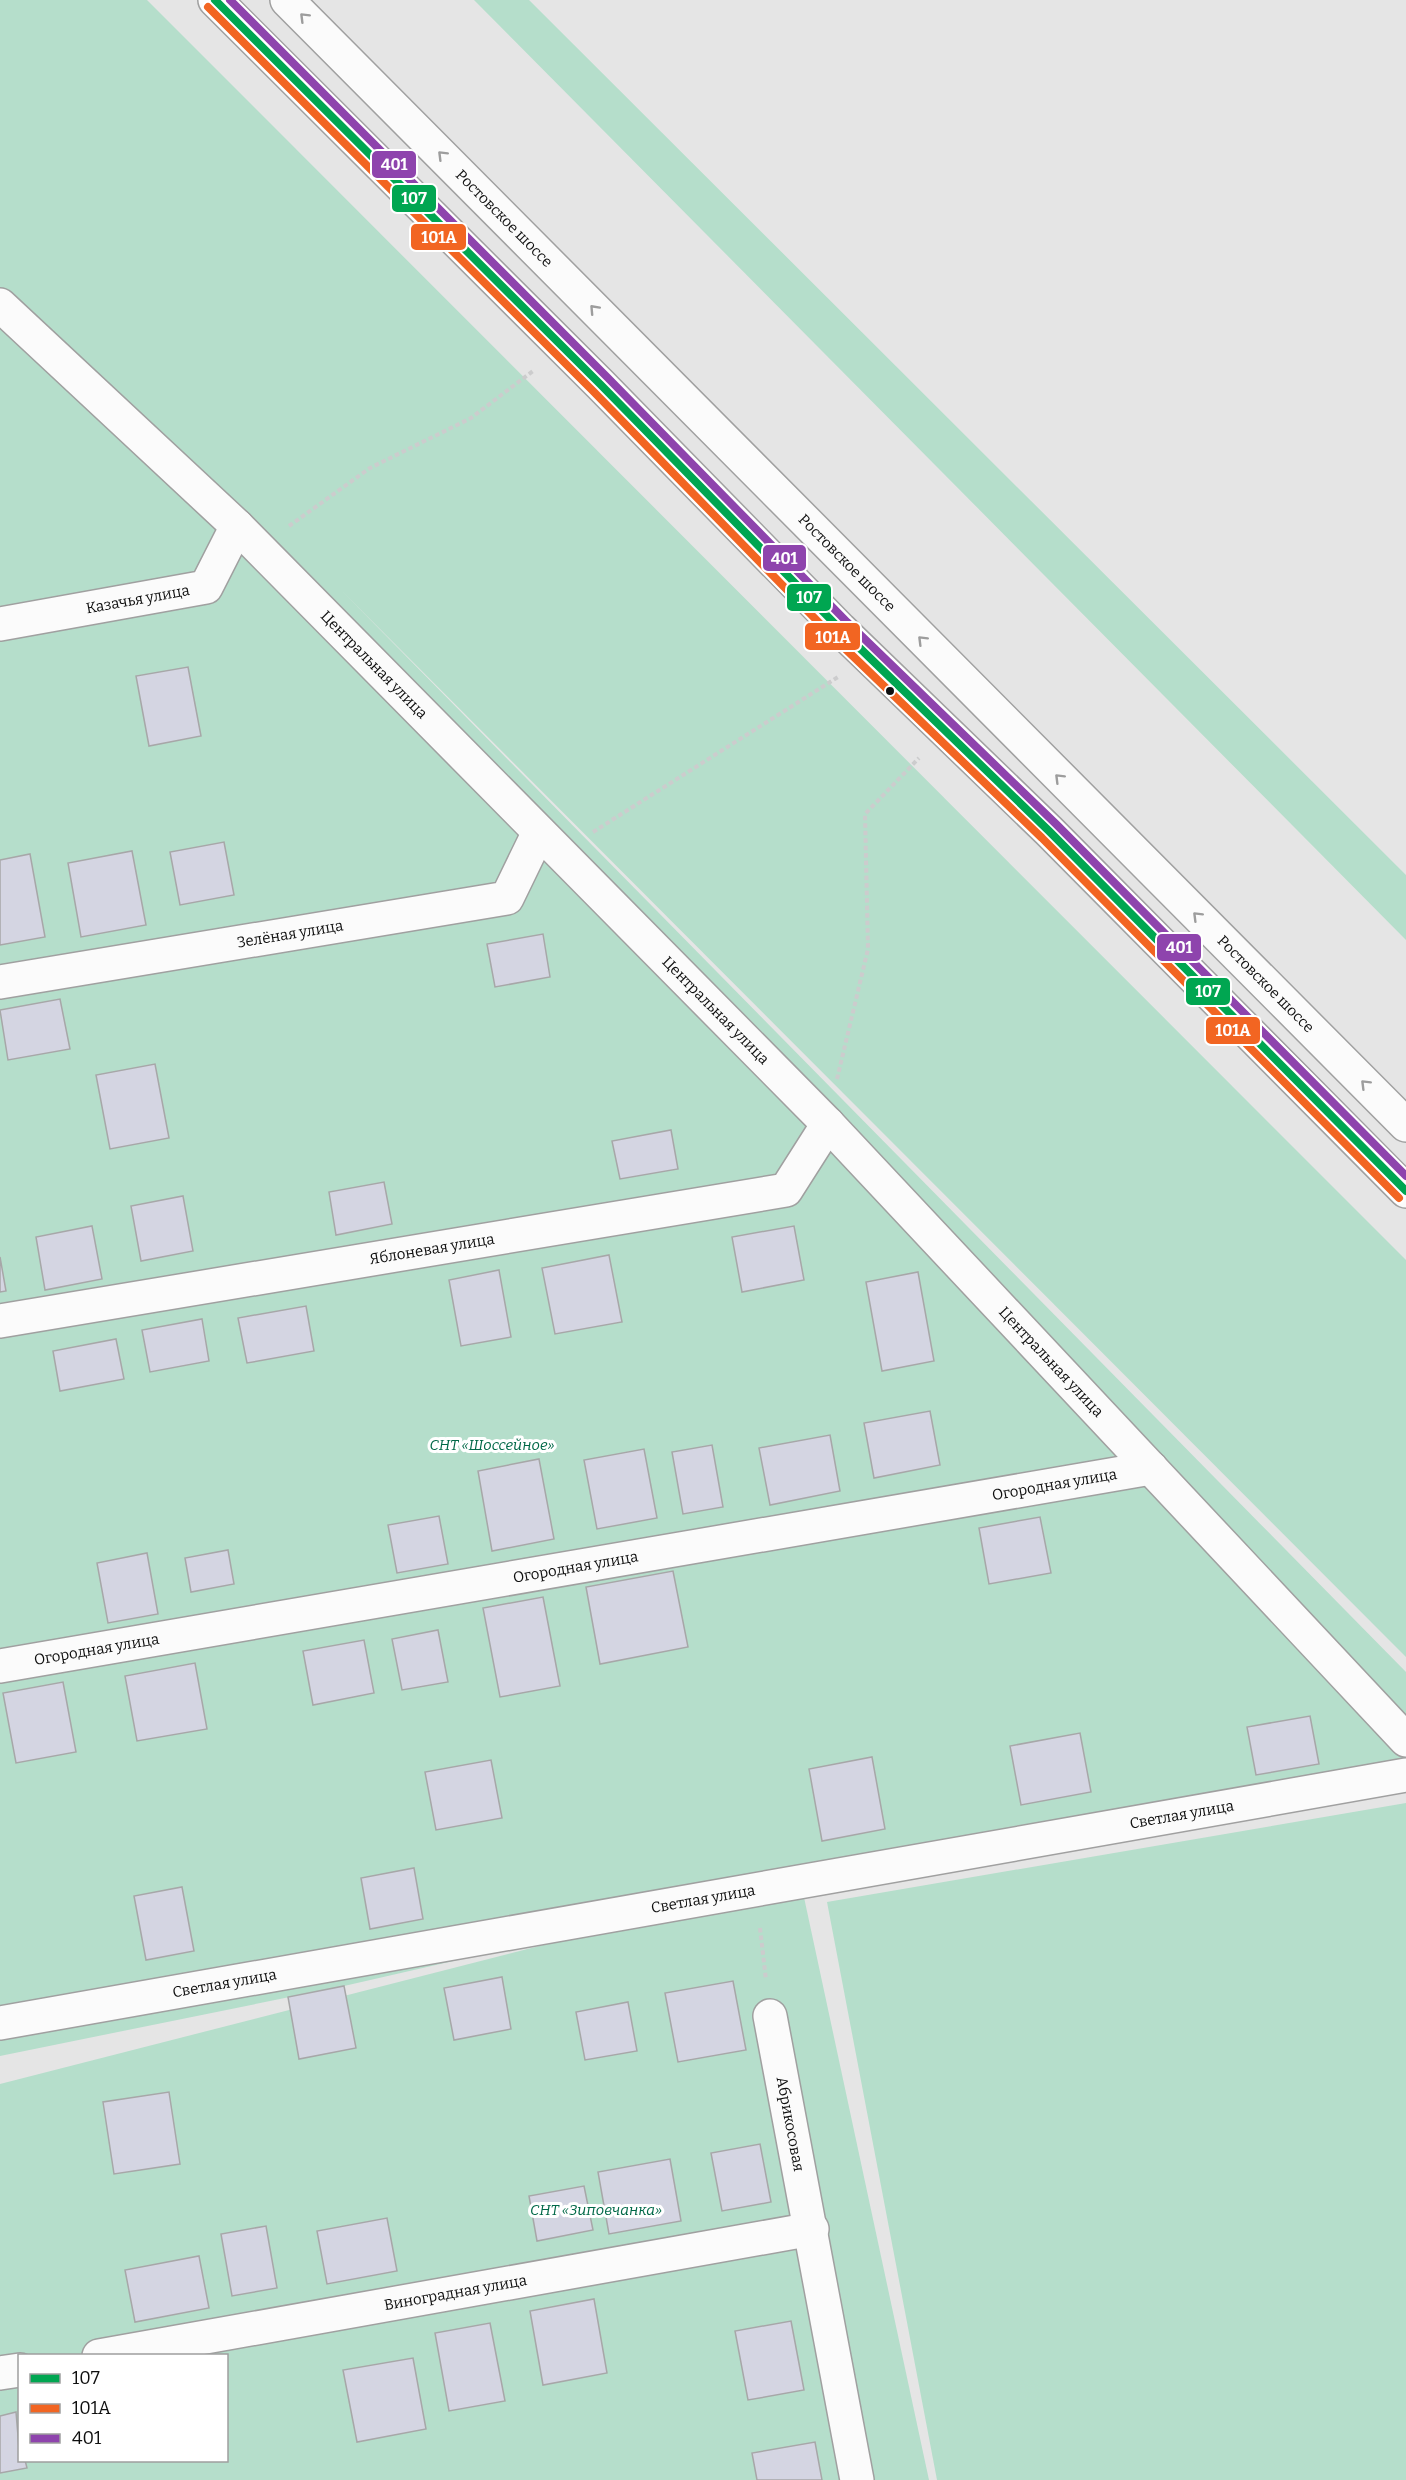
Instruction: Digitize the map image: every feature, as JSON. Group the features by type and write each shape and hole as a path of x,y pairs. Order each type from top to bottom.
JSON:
{"main road":[{"path":"215,0 600,384 840,629 1049,831 1406,1191"},
{"name":"Ростовское шоссе","path":"287,0 1406,1125"},
{"name":"Центральная улица","path":"0,305 248,537 828,1124 1406,1740"},
{"name":"Казачья улица","path":"0,624 206,587 248,537"},
{"name":"Зелёная улица","path":"0,982 507,898 549,842"},
{"name":"Яблоневая улица","path":"0,1321 786,1190 828,1124"},
{"name":"Огородная улица","path":"0,1666 1150,1468"},
{"name":"Светлая улица","path":"0,2023 1406,1775"},
{"name":"Абрикосовая","path":"770,2016 812,2229 857,2480"},
{"name":"Виноградная улица","path":"105,2354 812,2229"},
{"path":"0,2373 18,2370"}],"path":[{"path":"248,537 370,468 471,418 541,365"},
{"path":"549,842 844,673"},
{"path":"828,1124 847,1032 868,949 865,814 923,754"},
{"path":"756,1891 770,2016"}],"green space":[{"path":"0,0 147,0 1406,1260 1406,1657 342,591 1406,1672 1406,1775 802,1888 929,2480 0,2480 0,2084 719,1900 344,1986 0,2056"},
{"path":"474,0 529,0 1406,875 1406,940"},
{"path":"1406,1803 1406,2480 937,2480 827,1902"}],"building":[{"path":"188,667 201,736 149,746 136,676"},
{"path":"224,842 234,895 180,905 170,852"},
{"path":"132,851 146,925 81,937 68,863"},
{"path":"30,854 45,937 0,945 0,860"},
{"path":"543,934 550,977 495,987 487,944"},
{"path":"60,999 70,1049 8,1060 0,1010"},
{"path":"155,1064 169,1138 110,1149 96,1075"},
{"path":"671,1130 678,1169 620,1179 612,1141"},
{"path":"384,1182 392,1224 336,1235 329,1192"},
{"path":"183,1196 193,1251 141,1261 131,1206"},
{"path":"92,1226 102,1279 45,1290 36,1237"},
{"path":"794,1226 804,1280 742,1292 732,1237"},
{"path":"609,1255 622,1322 555,1334 542,1268"},
{"path":"0,1257 6,1291 0,1292"},
{"path":"499,1270 511,1337 461,1346 449,1280"},
{"path":"918,1272 934,1361 882,1371 866,1282"},
{"path":"306,1306 314,1351 247,1363 238,1318"},
{"path":"202,1319 209,1361 150,1372 142,1330"},
{"path":"116,1339 124,1379 60,1391 53,1351"},
{"path":"930,1411 940,1465 874,1478 864,1423"},
{"path":"830,1435 840,1491 770,1505 759,1448"},
{"path":"712,1445 723,1507 683,1514 672,1452"},
{"path":"644,1449 657,1518 597,1529 584,1460"},
{"path":"539,1459 554,1539 492,1551 478,1471"},
{"path":"439,1516 448,1564 397,1573 388,1525"},
{"path":"1040,1517 1051,1573 989,1584 979,1528"},
{"path":"228,1550 234,1584 191,1592 185,1558"},
{"path":"147,1553 158,1614 108,1623 97,1563"},
{"path":"673,1571 688,1647 600,1664 586,1587"},
{"path":"543,1597 560,1686 500,1697 483,1608"},
{"path":"438,1630 448,1682 402,1690 392,1639"},
{"path":"364,1640 374,1693 313,1705 303,1651"},
{"path":"195,1663 207,1729 137,1741 125,1676"},
{"path":"63,1682 76,1752 16,1763 3,1693"},
{"path":"1310,1716 1319,1764 1256,1775 1247,1727"},
{"path":"1080,1733 1091,1792 1021,1805 1010,1746"},
{"path":"872,1757 885,1829 822,1841 809,1769"},
{"path":"491,1760 502,1818 436,1830 425,1772"},
{"path":"414,1868 423,1919 370,1929 361,1878"},
{"path":"182,1887 194,1951 146,1960 134,1896"},
{"path":"502,1977 511,2029 454,2040 444,1988"},
{"path":"733,1981 746,2050 678,2062 665,1993"},
{"path":"344,1986 356,2048 299,2059 288,1997"},
{"path":"628,2002 637,2051 585,2060 576,2012"},
{"path":"169,2092 180,2164 114,2174 103,2102"},
{"path":"760,2144 771,2202 722,2211 711,2153"},
{"path":"670,2159 681,2221 609,2234 598,2172"},
{"path":"584,2186 593,2230 537,2241 529,2196"},
{"path":"387,2218 397,2271 327,2284 317,2231"},
{"path":"266,2226 277,2288 232,2296 221,2234"},
{"path":"199,2256 209,2308 135,2322 125,2270"},
{"path":"594,2299 607,2373 543,2385 530,2311"},
{"path":"791,2321 804,2390 748,2400 735,2331"},
{"path":"490,2323 505,2401 449,2411 435,2333"},
{"path":"413,2358 426,2429 357,2442 343,2370"},
{"path":"16,2412 18,2462 26,2462 27,2468 0,2473 0,2416"},
{"path":"815,2442 822,2480 757,2480 752,2453"}],"transit line":[{"name":"107","path":"215,0 600,384 840,629 1049,831 1406,1191"},
{"name":"401","path":"230,0 607,377 847,622 1056,824 1406,1176"},
{"name":"101А","path":"208,7 593,391 832,636 1042,838 1399,1198"}],"park label":[{"name":"СНТ «Шоссейное»","path":"492,1445"},
{"name":"СНТ «Зиповчанка»","path":"596,2210"}]}
